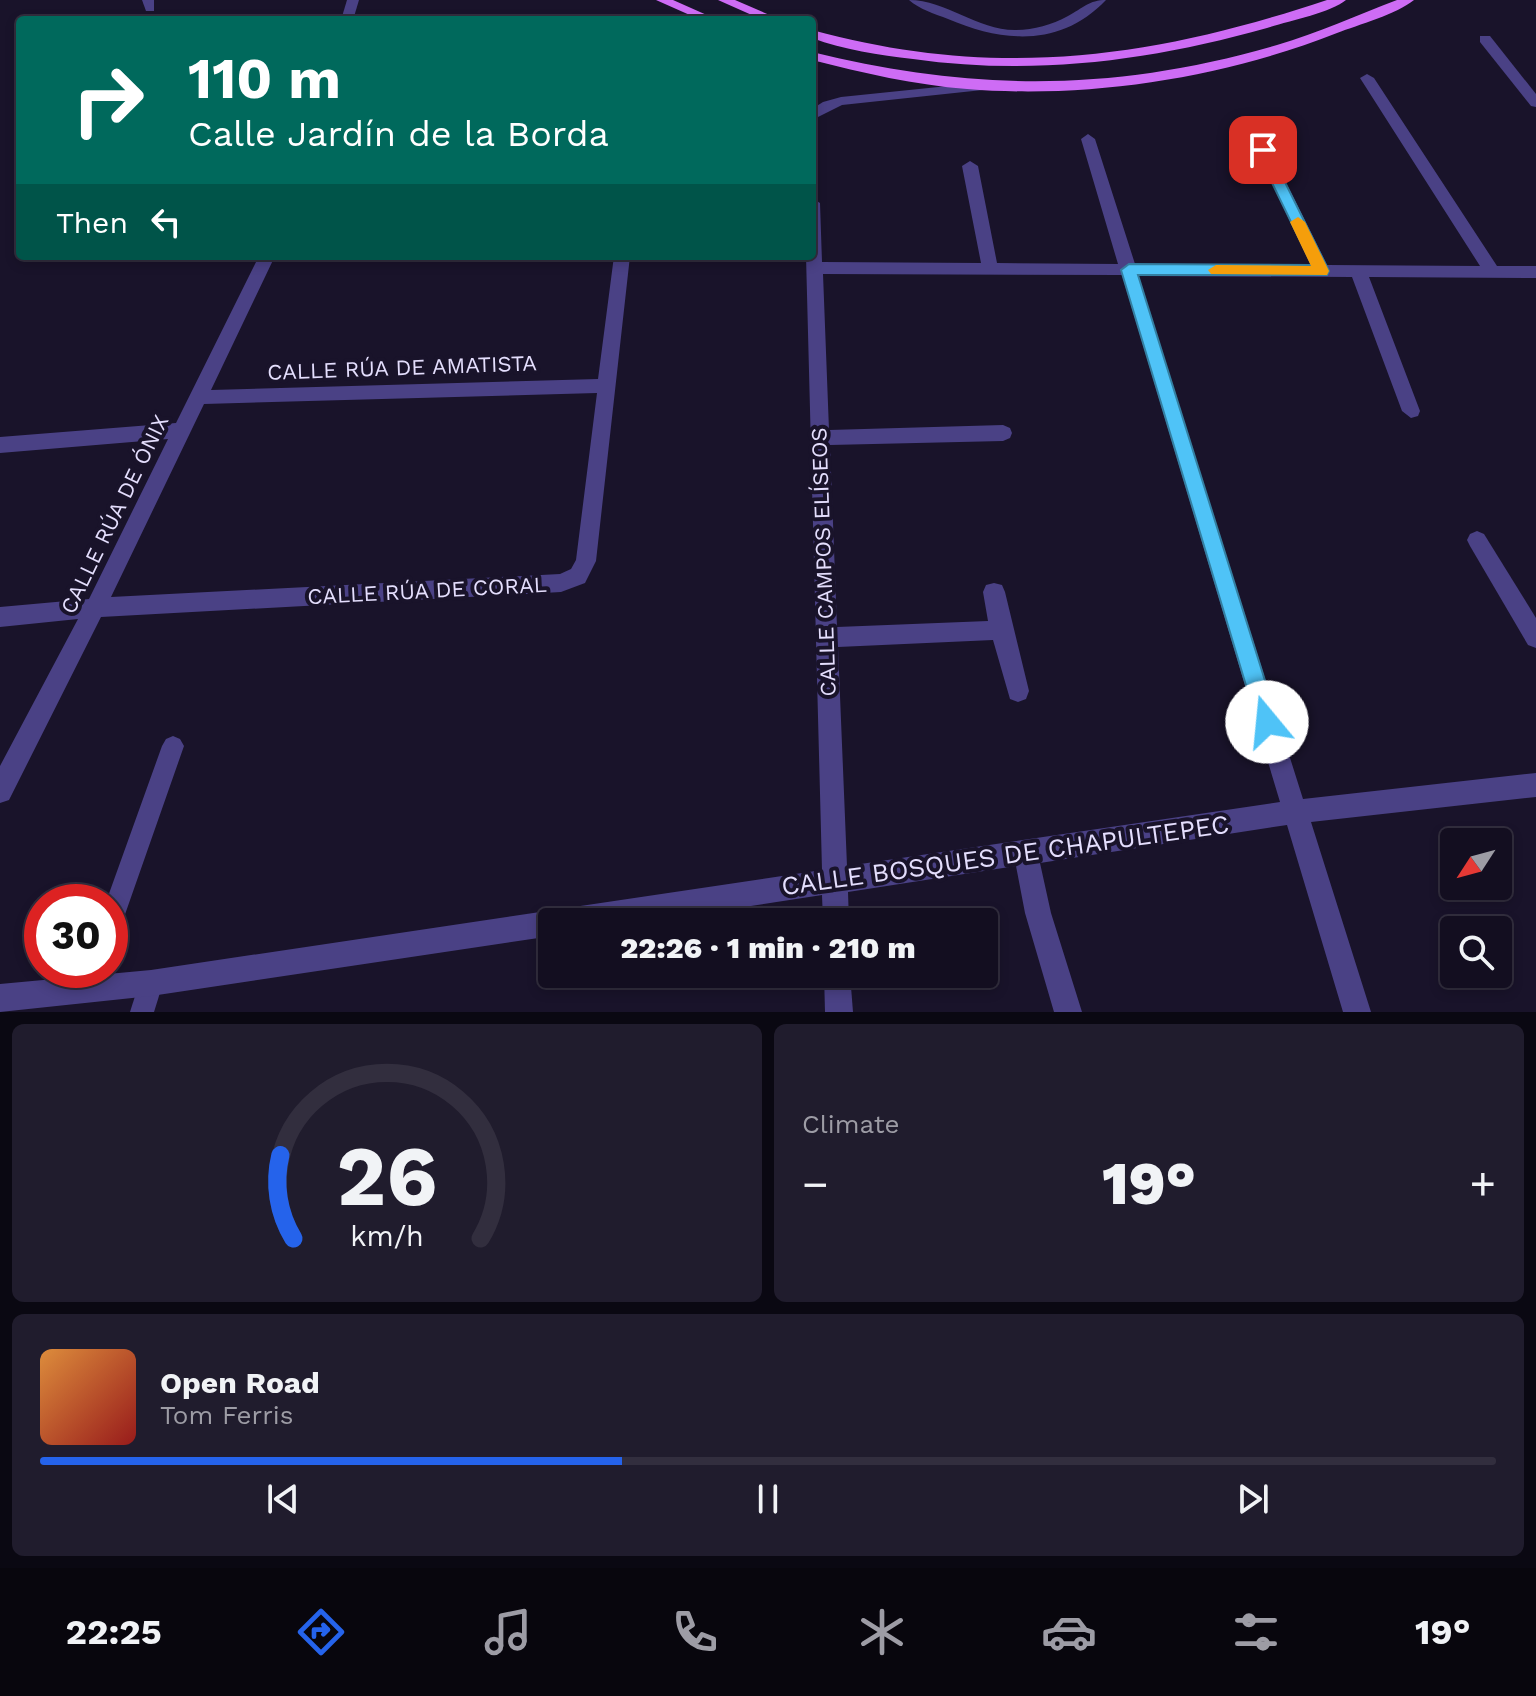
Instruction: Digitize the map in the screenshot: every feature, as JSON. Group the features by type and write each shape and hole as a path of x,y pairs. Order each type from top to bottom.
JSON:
{"main road":[{"path":"662,0 702,16"},
{"path":"724,0 765,16"},
{"path":"816,35 928,59 996,65 1091,60 1199,44 1340,0"},
{"path":"816,57 913,78 987,86 1078,83 1175,72 1283,48 1408,0"}],"street":[{"path":"915,0 964,22 1021,35 1059,28 1100,0"},
{"path":"1485,39 1536,103"},
{"path":"1367,78 1492,272"},
{"path":"816,113 841,101 987,86"},
{"path":"1088,139 1357,1012"},
{"path":"1263,150 1322,271"},
{"path":"970,166 990,269"},
{"name":"CALLE RÚA DE ÓNIX","path":"0,791 95,608 265,260"},
{"name":"CALLE RÚA DE CORAL","path":"95,608 561,583 578,576 586,561 622,260"},
{"name":"CALLE CAMPOS ELÍSEOS","path":"815,260 836,908"},
{"path":"815,268 1536,272"},
{"path":"1358,271 1411,411"},
{"name":"CALLE RÚA DE AMATISTA","path":"198,397 607,386"},
{"path":"0,445 182,430"},
{"path":"819,438 1003,433"},
{"path":"1477,540 1536,638"},
{"path":"994,592 1018,691"},
{"path":"2,619 95,608"},
{"path":"826,637 1001,630"},
{"name":"CALLE BOSQUES DE CHAPULTEPEC","path":"128,982 151,983 835,879 1026,855 1295,812 1536,785"},
{"path":"1026,855 1038,913 1068,1012"},
{"name":"CALLE BOSQUES DE CHAPULTEPEC","path":"0,998 47,988"},
{"path":"838,988 839,1012"}],"lane":[{"path":"124,884 173,746"},
{"path":"142,1012 151,983"}],"slow traffic":[{"path":"1216,270 1322,271 1298,222"}],"route":[{"path":"1263,150 1322,271 1129,270 1267,722"}]}
